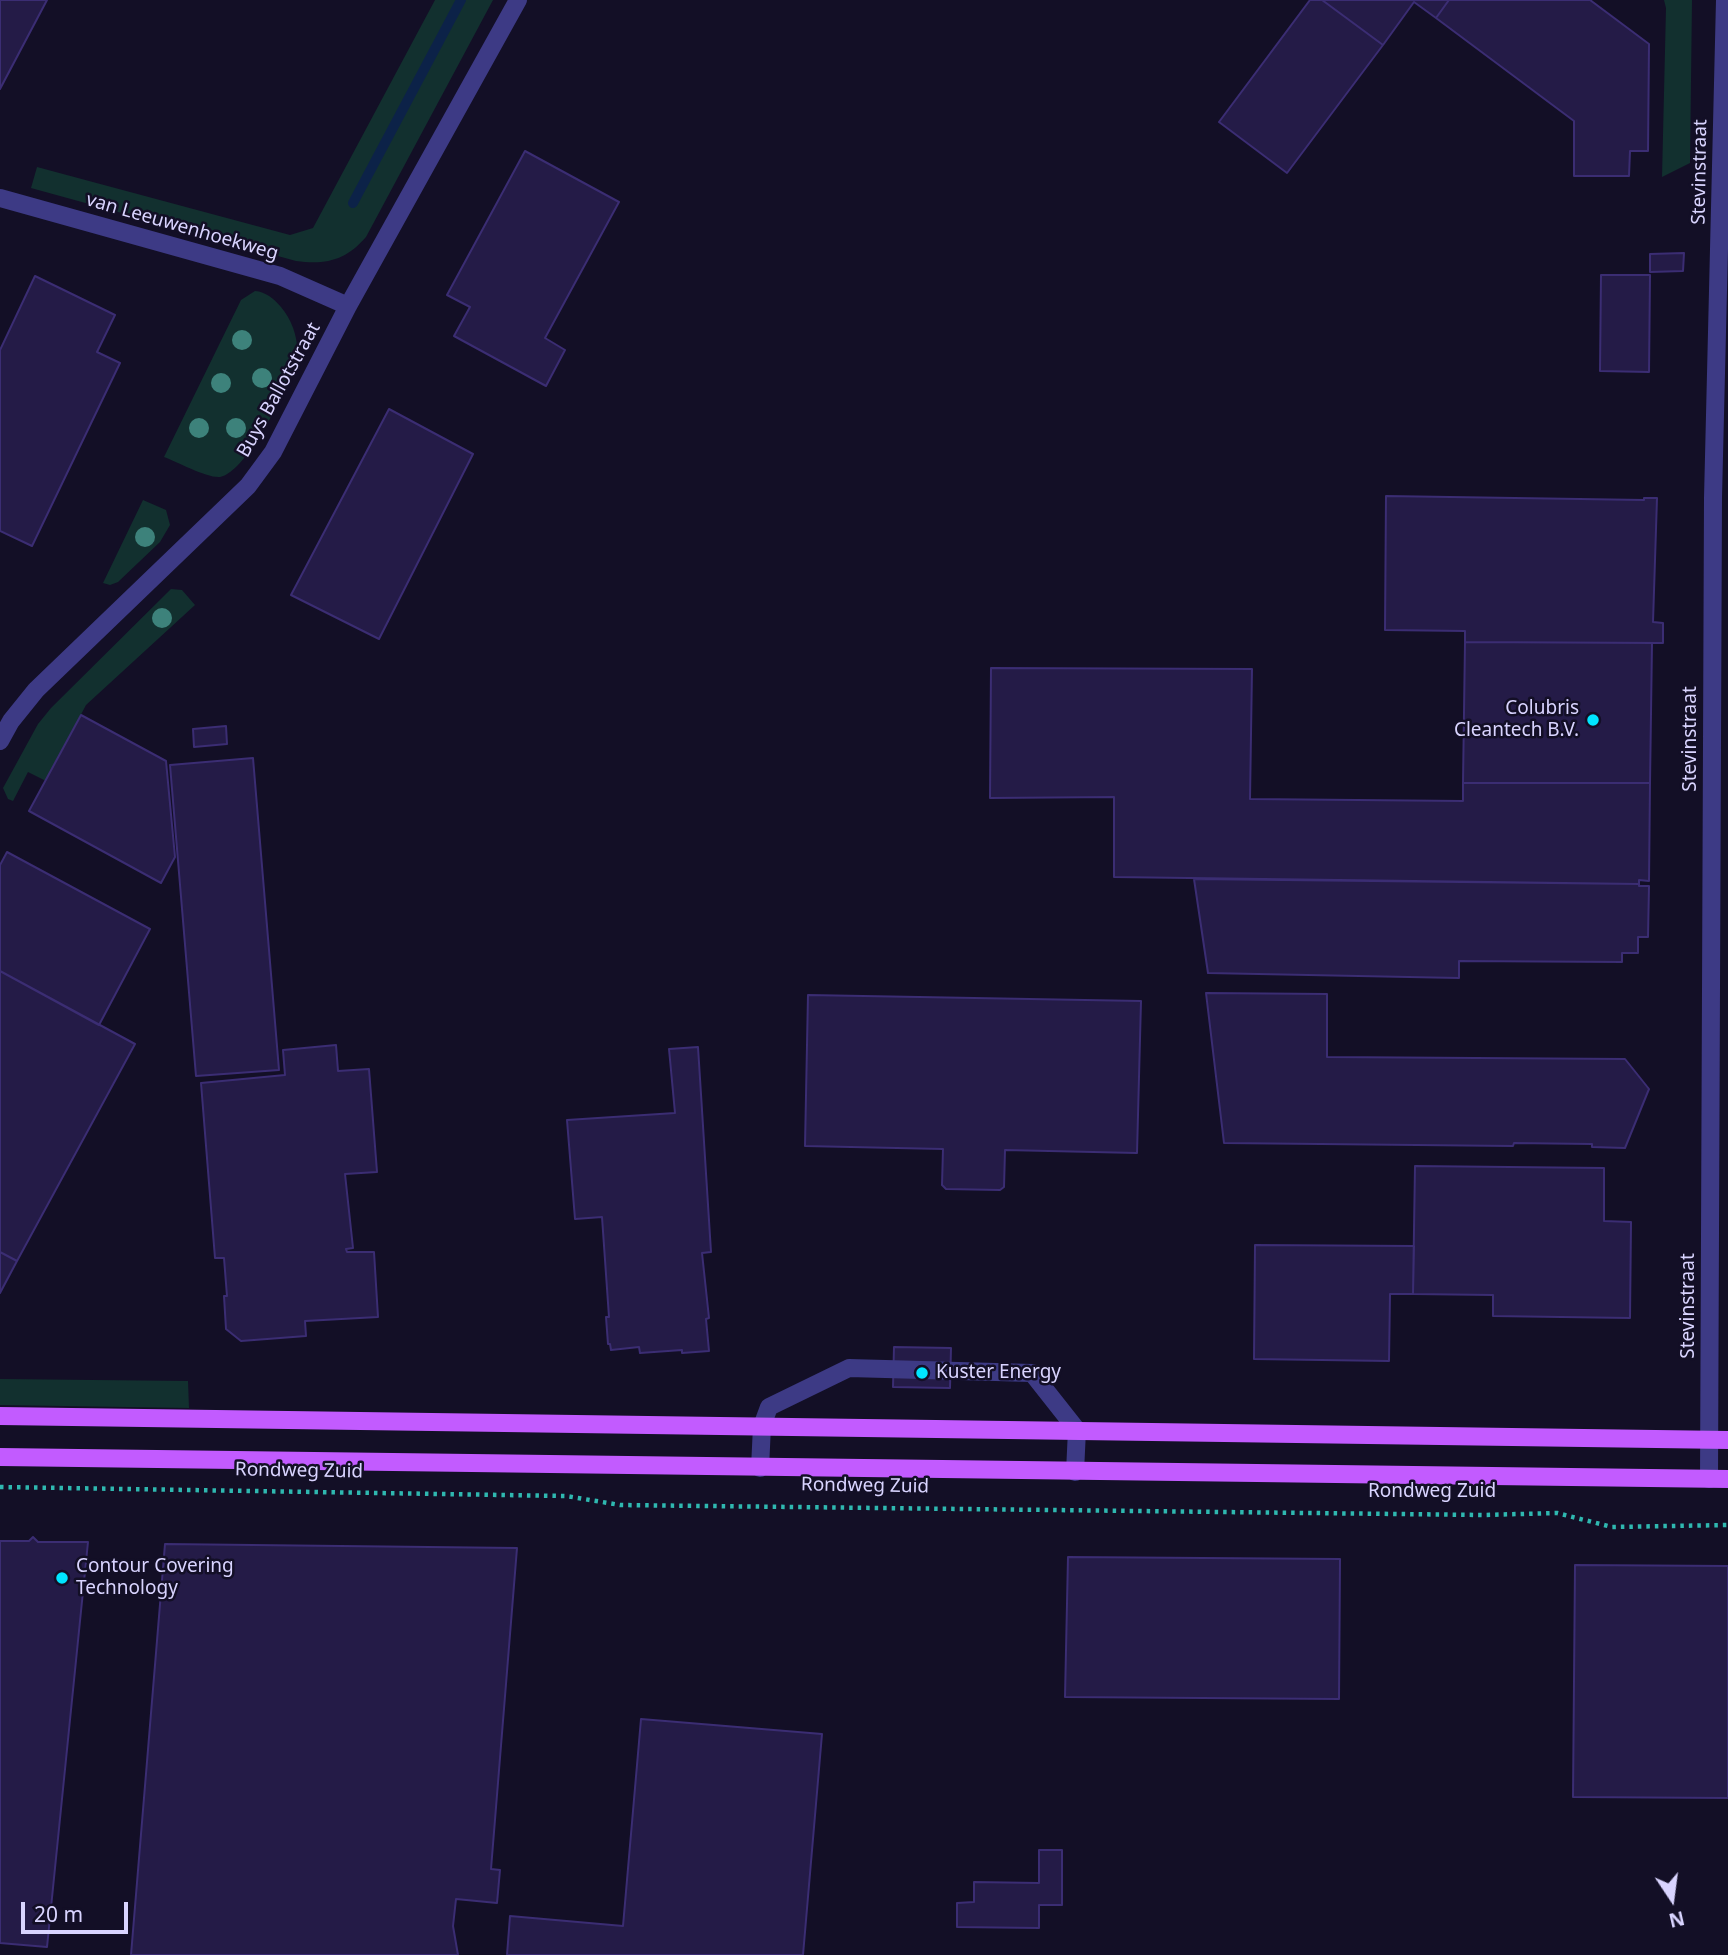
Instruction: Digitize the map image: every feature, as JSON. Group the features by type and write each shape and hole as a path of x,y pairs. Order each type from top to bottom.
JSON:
{"main road":[{"path":"0,1416 1728,1440"},
{"name":"Rondweg Zuid","path":"0,1457 1728,1479"}],"street":[{"name":"Buys Ballotstraat","path":"0,741 11,721 36,690 248,486 273,452 348,306 518,0"},
{"name":"Stevinstraat","path":"1709,1479 1725,0"},
{"name":"van Leeuwenhoekweg","path":"0,198 281,276 348,306"},
{"path":"760,1468 762,1426 769,1407 849,1368 1032,1373 1077,1430 1074,1472"}],"path":[{"name":"Rondweg Zuid","path":"0,1488 566,1496 620,1505 1557,1513 1612,1527 1728,1525"}],"green space":[{"path":"435,0 493,0 366,237 343,256 317,262 296,261 31,188 37,167 290,235 313,228"},
{"path":"1664,0 1692,0 1690,163 1662,177 1666,8"},
{"path":"255,291 272,298 288,317 293,328 297,352 279,402 256,443 231,472 214,477 164,457 241,300"},
{"path":"143,500 166,510 170,525 160,542 118,582 110,585 103,583"},
{"path":"171,589 182,590 195,605 86,705 46,781 28,772 13,801 8,799 3,788 38,724"},
{"path":"0,1379 188,1381 189,1408 0,1405"}],"building":[{"path":"0,0 47,0 0,89"},
{"path":"1310,0 1322,0 1383,45 1287,173 1219,122"},
{"path":"1322,0 1449,0 1436,18 1414,2 1383,45"},
{"path":"1449,0 1590,0 1649,44 1648,151 1630,151 1629,176 1574,176 1574,121 1436,18"},
{"path":"525,151 619,202 545,338 565,350 546,386 454,336 470,307 447,295"},
{"path":"1684,253 1683,271 1650,272 1650,254"},
{"path":"1601,275 1650,275 1649,372 1600,371"},
{"path":"35,276 115,315 97,352 120,363 32,546 0,531 0,350"},
{"path":"389,409 473,454 379,639 291,595"},
{"path":"1386,496 1657,498 1653,622 1663,623 1663,643 1465,642 1465,631 1385,630"},
{"path":"1465,642 1652,643 1650,783 1463,783"},
{"path":"991,668 1252,669 1250,799 1463,801 1463,783 1650,783 1649,881 1639,880 1639,884 1114,877 1114,797 990,798"},
{"path":"81,715 166,761 175,857 161,883 29,811"},
{"path":"226,726 227,744 194,747 193,729"},
{"path":"253,758 279,1070 196,1076 170,765"},
{"path":"7,852 150,929 99,1025 0,971 0,865"},
{"path":"1194,879 1639,884 1649,886 1648,937 1638,937 1638,953 1622,953 1622,962 1459,961 1459,978 1208,973"},
{"path":"0,971 135,1044 17,1261 0,1252"},
{"path":"1206,993 1327,994 1327,1057 1625,1059 1649,1089 1625,1148 1592,1147 1592,1144 1514,1143 1513,1146 1224,1143"},
{"path":"808,995 1141,1001 1137,1153 1005,1150 1004,1187 1000,1190 946,1189 942,1185 943,1149 805,1146"},
{"path":"336,1045 338,1071 369,1069 377,1172 345,1174 353,1248 346,1249 347,1252 374,1252 378,1317 305,1321 306,1336 241,1341 226,1329 224,1258 215,1258 201,1083 285,1075 283,1050"},
{"path":"698,1047 711,1252 702,1253 709,1318 706,1319 709,1351 640,1353 639,1347 611,1350 606,1317 609,1317 602,1217 575,1219 567,1120 675,1113 669,1049"},
{"path":"1415,1166 1604,1168 1604,1221 1631,1222 1630,1318 1493,1316 1493,1295 1413,1294"},
{"path":"1255,1245 1414,1246 1413,1294 1390,1294 1389,1361 1254,1359"},
{"path":"0,1252 17,1261 0,1293"},
{"path":"894,1347 951,1348 950,1388 893,1387"},
{"path":"33,1537 38,1542 88,1542 47,1947 0,1943 0,1541 29,1541"},
{"path":"165,1544 517,1548 491,1869 500,1870 497,1903 456,1899 453,1926 458,1955 131,1955"},
{"path":"1068,1557 1340,1559 1339,1699 1065,1697"},
{"path":"1575,1565 1728,1566 1728,1798 1573,1797"},
{"path":"641,1719 822,1734 803,1955 507,1955 510,1916 623,1926"},
{"path":"1039,1850 1062,1850 1062,1905 1039,1905 1039,1928 957,1927 957,1903 974,1902 974,1882 1039,1883"}],"waterway":[{"path":"353,203 461,0"}],"place":[{"name":"Colubris Cleantech B.V.","path":"1593,720"},
{"name":"Kuster Energy","path":"922,1373"},
{"name":"Contour Covering Technology","path":"62,1578"}]}
